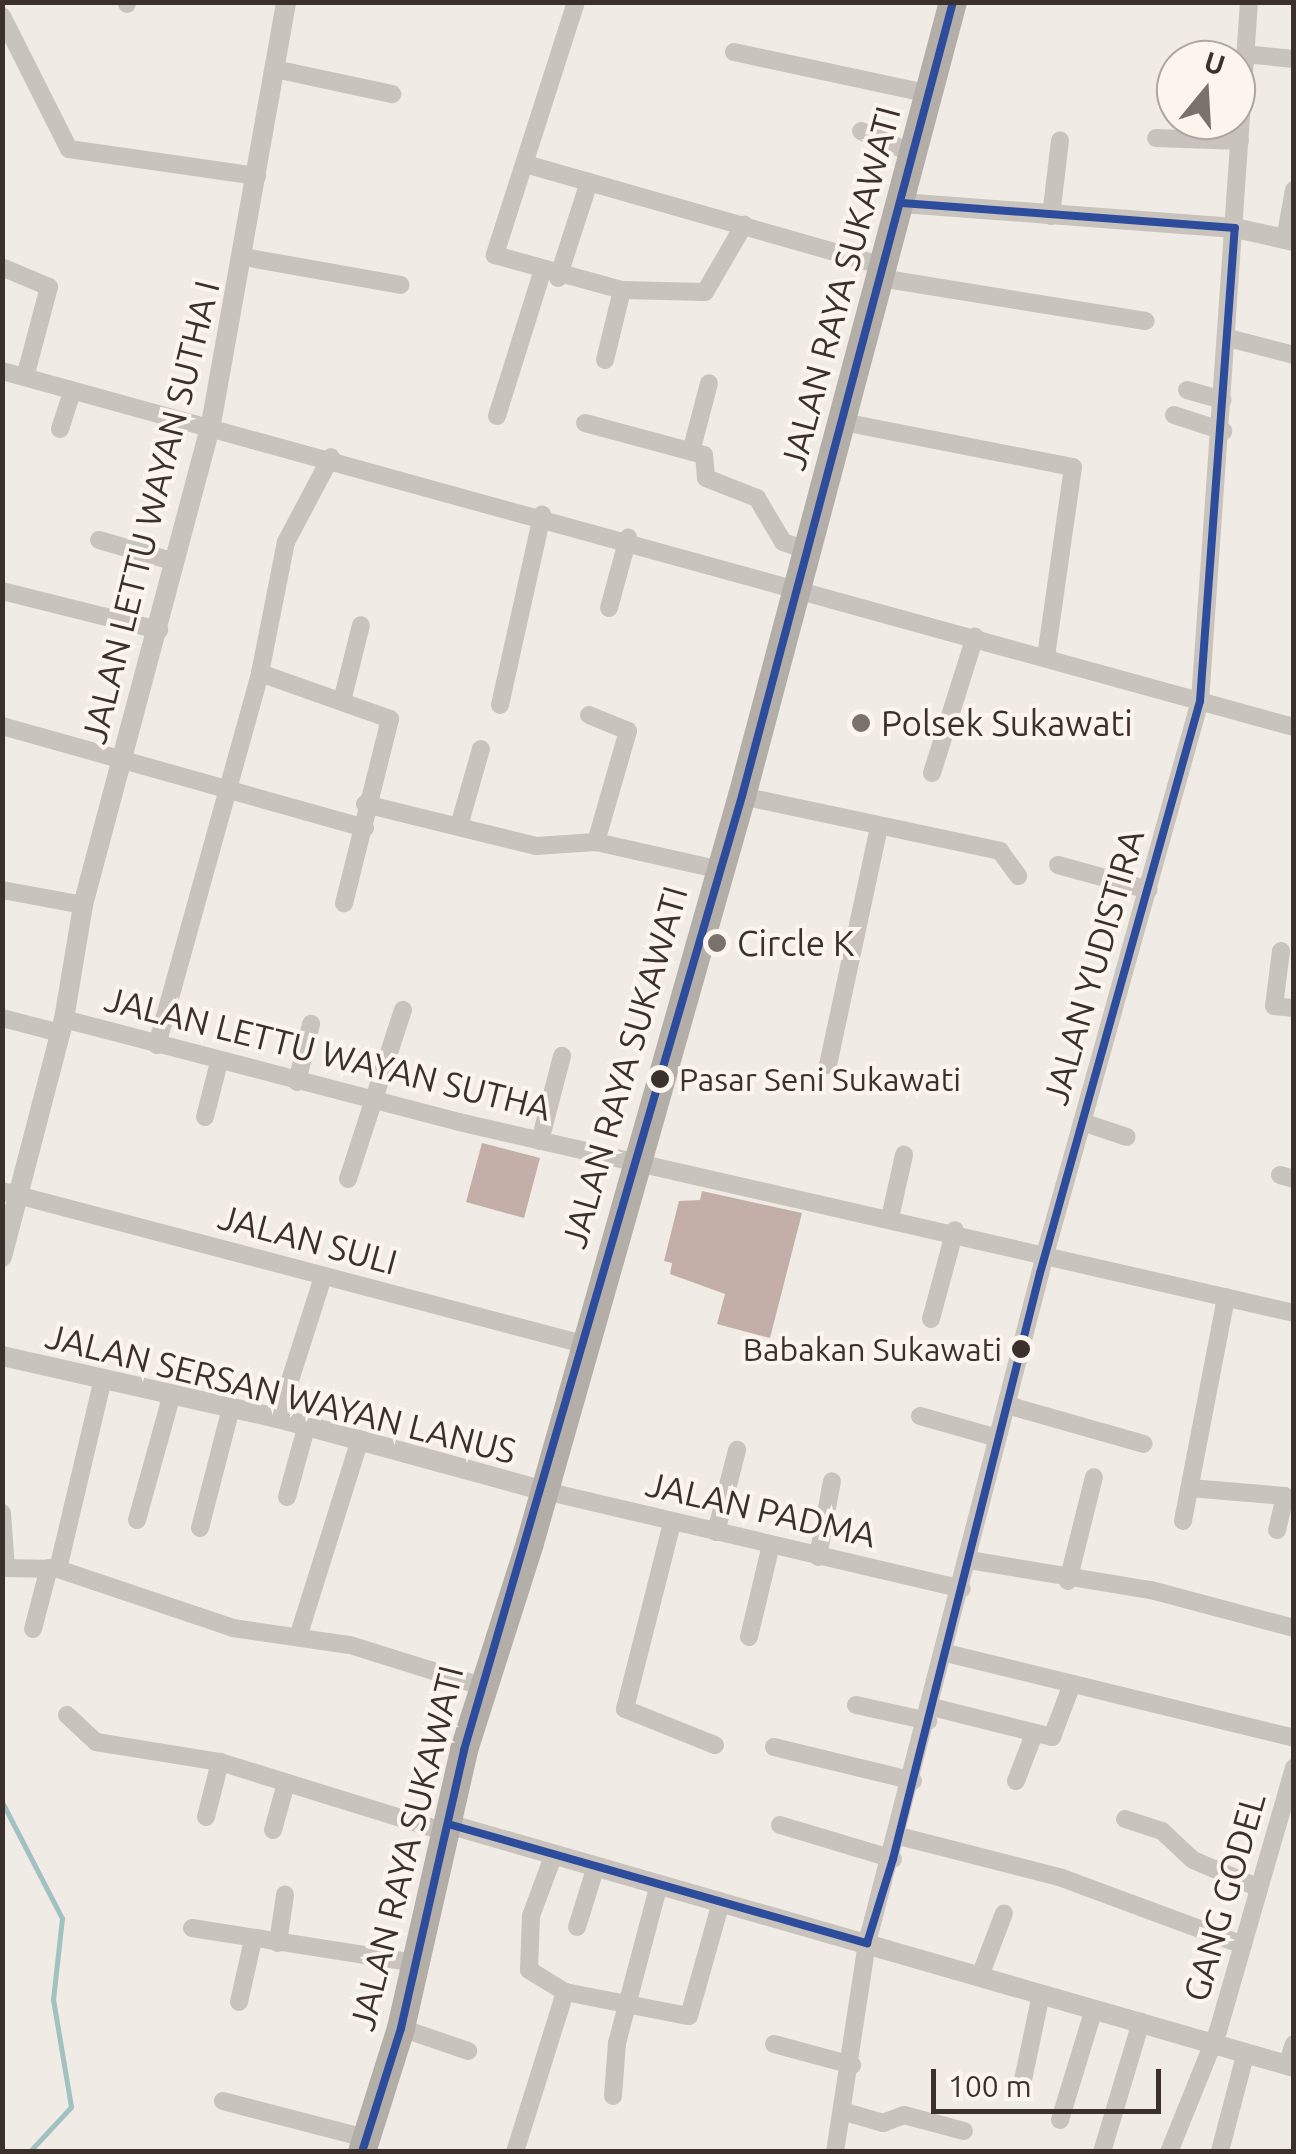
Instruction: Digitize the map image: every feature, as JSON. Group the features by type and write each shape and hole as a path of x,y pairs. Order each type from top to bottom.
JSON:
{"highway":[{"name":"JALAN RAYA SUKAWATI","path":"363,2145 401,2028 482,1686 545,1491 583,1344 742,796 952,2"}],"street":[{"name":"JALAN LETTU WAYAN SUTHA I","path":"62,1026 83,905 124,763 211,424 244,257 286,2"},
{"path":"576,2 529,165 495,255 550,275 622,290 710,290 744,225"},
{"name":"JALAN YUDISTIRA","path":"1245,40 1249,2"},
{"path":"2,16 68,149 257,176"},
{"path":"734,52 930,94"},
{"path":"1256,55 1294,59"},
{"path":"275,69 392,94"},
{"path":"860,131 914,154"},
{"path":"1212,140 1240,141"},
{"path":"1052,216 1060,141"},
{"name":"JALAN YUDISTIRA","path":"835,2152 845,2112 868,1943 899,1836 1046,1251 1200,701 1240,141"},
{"path":"529,165 744,225 882,272 1146,321"},
{"path":"497,416 589,182"},
{"path":"902,202 1236,228 1289,240 1294,190"},
{"path":"244,257 402,285"},
{"path":"4,268 49,290 25,377"},
{"path":"604,360 622,290"},
{"path":"1228,338 1294,354"},
{"path":"2,371 211,424 799,585 1294,727"},
{"path":"692,448 709,384"},
{"path":"1187,390 1223,400"},
{"path":"60,429 72,391"},
{"path":"1174,415 1222,431"},
{"path":"843,422 1073,468 1046,657"},
{"path":"584,423 692,448 707,458 706,478 757,498 783,542 809,551"},
{"path":"157,1045 260,673 286,542 331,458"},
{"path":"500,705 542,515"},
{"path":"608,608 628,538"},
{"path":"99,540 175,562"},
{"path":"2,591 159,630"},
{"path":"342,701 361,625"},
{"path":"932,774 974,636"},
{"path":"260,673 390,719 365,804 365,828 344,902"},
{"path":"589,714 628,731 596,842"},
{"path":"2,726 365,828"},
{"path":"458,826 481,749"},
{"path":"742,796 1000,851 1018,876"},
{"path":"365,804 536,846 596,842 721,870"},
{"path":"828,1065 880,827"},
{"path":"1058,865 1149,890"},
{"path":"2,890 83,905"},
{"path":"1281,951 1274,1006 1294,1008"},
{"path":"348,1179 403,1010"},
{"name":"JALAN LETTU WAYAN SUTHA","path":"2,1018 157,1045 540,1141 955,1230 1294,1314"},
{"path":"296,1082 311,1024"},
{"path":"2,1257 10,1192 62,1026"},
{"path":"540,1141 562,1056"},
{"path":"205,1117 219,1062"},
{"path":"1082,1122 1127,1137"},
{"path":"890,1218 904,1156"},
{"name":"JALAN SULI","path":"10,1192 583,1344"},
{"path":"931,1319 955,1230"},
{"path":"278,1418 322,1277"},
{"path":"1183,1521 1226,1297"},
{"name":"JALAN SERSAN WAYAN LANUS","path":"2,1356 278,1418 545,1491"},
{"path":"32,1629 54,1569 103,1378"},
{"path":"137,1520 172,1394"},
{"path":"1007,1405 1144,1444"},
{"path":"200,1528 230,1408"},
{"path":"920,1416 997,1438"},
{"path":"287,1497 306,1428"},
{"path":"298,1634 359,1443"},
{"path":"716,1532 737,1450"},
{"path":"1068,1581 1094,1477"},
{"path":"818,1557 832,1481"},
{"path":"1190,1488 1289,1496 1277,1530"},
{"name":"JALAN PADMA","path":"545,1491 962,1588"},
{"path":"2,1513 4,1568 54,1569 234,1628 298,1634 482,1686"},
{"path":"672,1523 625,1709 716,1745"},
{"path":"749,1637 771,1545"},
{"path":"969,1560 1068,1581 1151,1590 1294,1628"},
{"path":"946,1652 1294,1738"},
{"path":"856,1705 1054,1736 1072,1684"},
{"path":"67,1715 96,1742 220,1762 1246,2052 1291,2059"},
{"path":"1016,1782 1034,1734"},
{"path":"774,1747 913,1781"},
{"path":"206,1817 220,1762"},
{"name":"GANG GODEL","path":"1169,2152 1244,1945 1294,1768"},
{"path":"273,1830 286,1783"},
{"path":"1125,1819 1162,1831 1193,1860 1259,1888"},
{"path":"780,1825 893,1858"},
{"path":"899,1836 1062,1878 1244,1945"},
{"path":"554,1854 531,1916 529,1970 565,1992 625,2007 689,2016 721,1902"},
{"path":"576,1927 596,1866"},
{"path":"613,2096 625,2007 659,1884"},
{"path":"278,1943 285,1895"},
{"path":"980,1976 1004,1913"},
{"path":"192,1928 278,1943 344,1946 416,1963"},
{"path":"238,2002 253,1940"},
{"path":"515,2152 565,1992"},
{"path":"1022,2085 1041,1994"},
{"path":"1060,2120 1094,2009"},
{"path":"1102,2152 1140,2022"},
{"path":"401,2028 468,2051"},
{"path":"774,2044 852,2065"},
{"path":"1220,2151 1246,2052"},
{"path":"222,2101 363,2145"},
{"path":"845,2112 886,2123 904,2114 964,2131"}],"building":[{"path":"482,1143 540,1158 524,1218 466,1202"},
{"path":"702,1191 802,1213 770,1338 717,1324 725,1294 670,1274 672,1263 664,1261 679,1201 700,1200"}],"waterway":[{"path":"2,1802 62,1918 53,1999 71,2107 29,2152"}],"transit line":[{"path":"362,2152 401,2028 464,1750 742,796 953,2"},
{"path":"448,1824 867,1943 893,1859 1040,1273 1200,701 1235,228 902,203"}],"place":[{"name":"Polsek Sukawati","path":"861,723"},
{"name":"Circle K","path":"717,943"},
{"name":"Pasar Seni Sukawati","path":"660,1079"},
{"name":"Babakan Sukawati","path":"1021,1349"}]}
